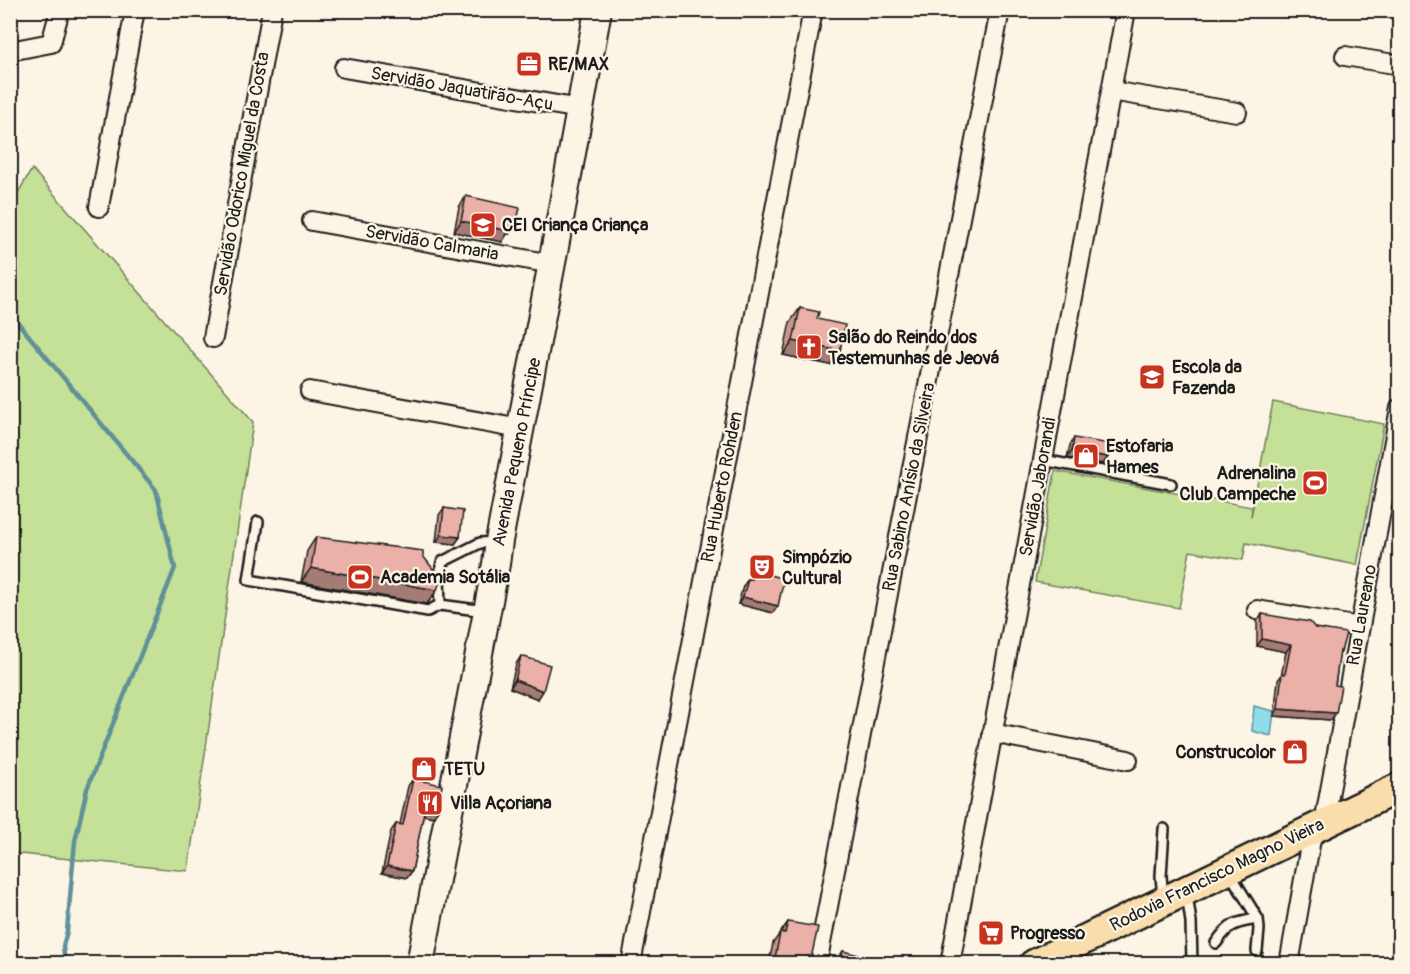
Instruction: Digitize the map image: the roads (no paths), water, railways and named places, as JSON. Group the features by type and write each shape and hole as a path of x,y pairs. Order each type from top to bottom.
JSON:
{"main road":[{"name":"Avenida Pequeno Príncipe","path":"420,963 598,10"},
{"name":"Rodovia Francisco Magno Vieira","path":"1034,963 1400,787"}],"street":[{"path":"10,51 51,43 60,10"},
{"path":"99,207 135,10"},
{"name":"Servidão Odorico Miguel da Costa","path":"213,338 272,10"},
{"name":"Rua Huberto Rohden","path":"631,963 813,10"},
{"name":"Rua Sabino Anísio da Silveira","path":"817,963 1000,10"},
{"name":"Servidão Jaborandi","path":"950,963 1126,10"},
{"path":"1345,56 1400,65"},
{"name":"Servidão Jaquatirão-Açu","path":"344,68 580,109"},
{"path":"1111,91 1237,112"},
{"name":"Servidão Calmaria","path":"312,221 552,264"},
{"path":"310,391 521,429"},
{"name":"Rua Laureano","path":"1289,963 1360,627 1400,408"},
{"path":"1257,610 1360,627"},
{"path":"992,733 1128,760"}],"lane":[{"path":"1042,460 1171,484"},
{"path":"258,522 249,580 428,611 440,605 487,612"},
{"path":"440,605 439,577 442,562 480,543 499,542"},
{"path":"1164,829 1161,876 1191,922 1192,963"},
{"path":"1227,870 1258,919 1257,951"},
{"path":"1216,943 1225,929 1233,924 1258,919"}],"water":[{"path":"1254,706 1274,711 1271,736 1252,731"}],"waterway":[{"path":"10,313 156,490 175,568 87,789 75,841 67,931 63,946 65,964"}],"place":[{"name":"RE/MAX","path":"529,64"},
{"name":"CEI Criança Criança","path":"483,225"},
{"name":"Salão do Reindo dos Testemunhas de Jeová","path":"809,347"},
{"name":"Escola da Fazenda","path":"1152,377"},
{"name":"Estofaria Hames","path":"1086,456"},
{"name":"Adrenalina Club Campeche","path":"1315,483"},
{"name":"Simpózio Cultural","path":"762,567"},
{"name":"Academia Sotália","path":"360,577"},
{"name":"Construcolor","path":"1295,752"},
{"name":"TETU","path":"424,769"},
{"name":"Villa Açoriana","path":"430,803"},
{"name":"Progresso","path":"991,933"}]}
